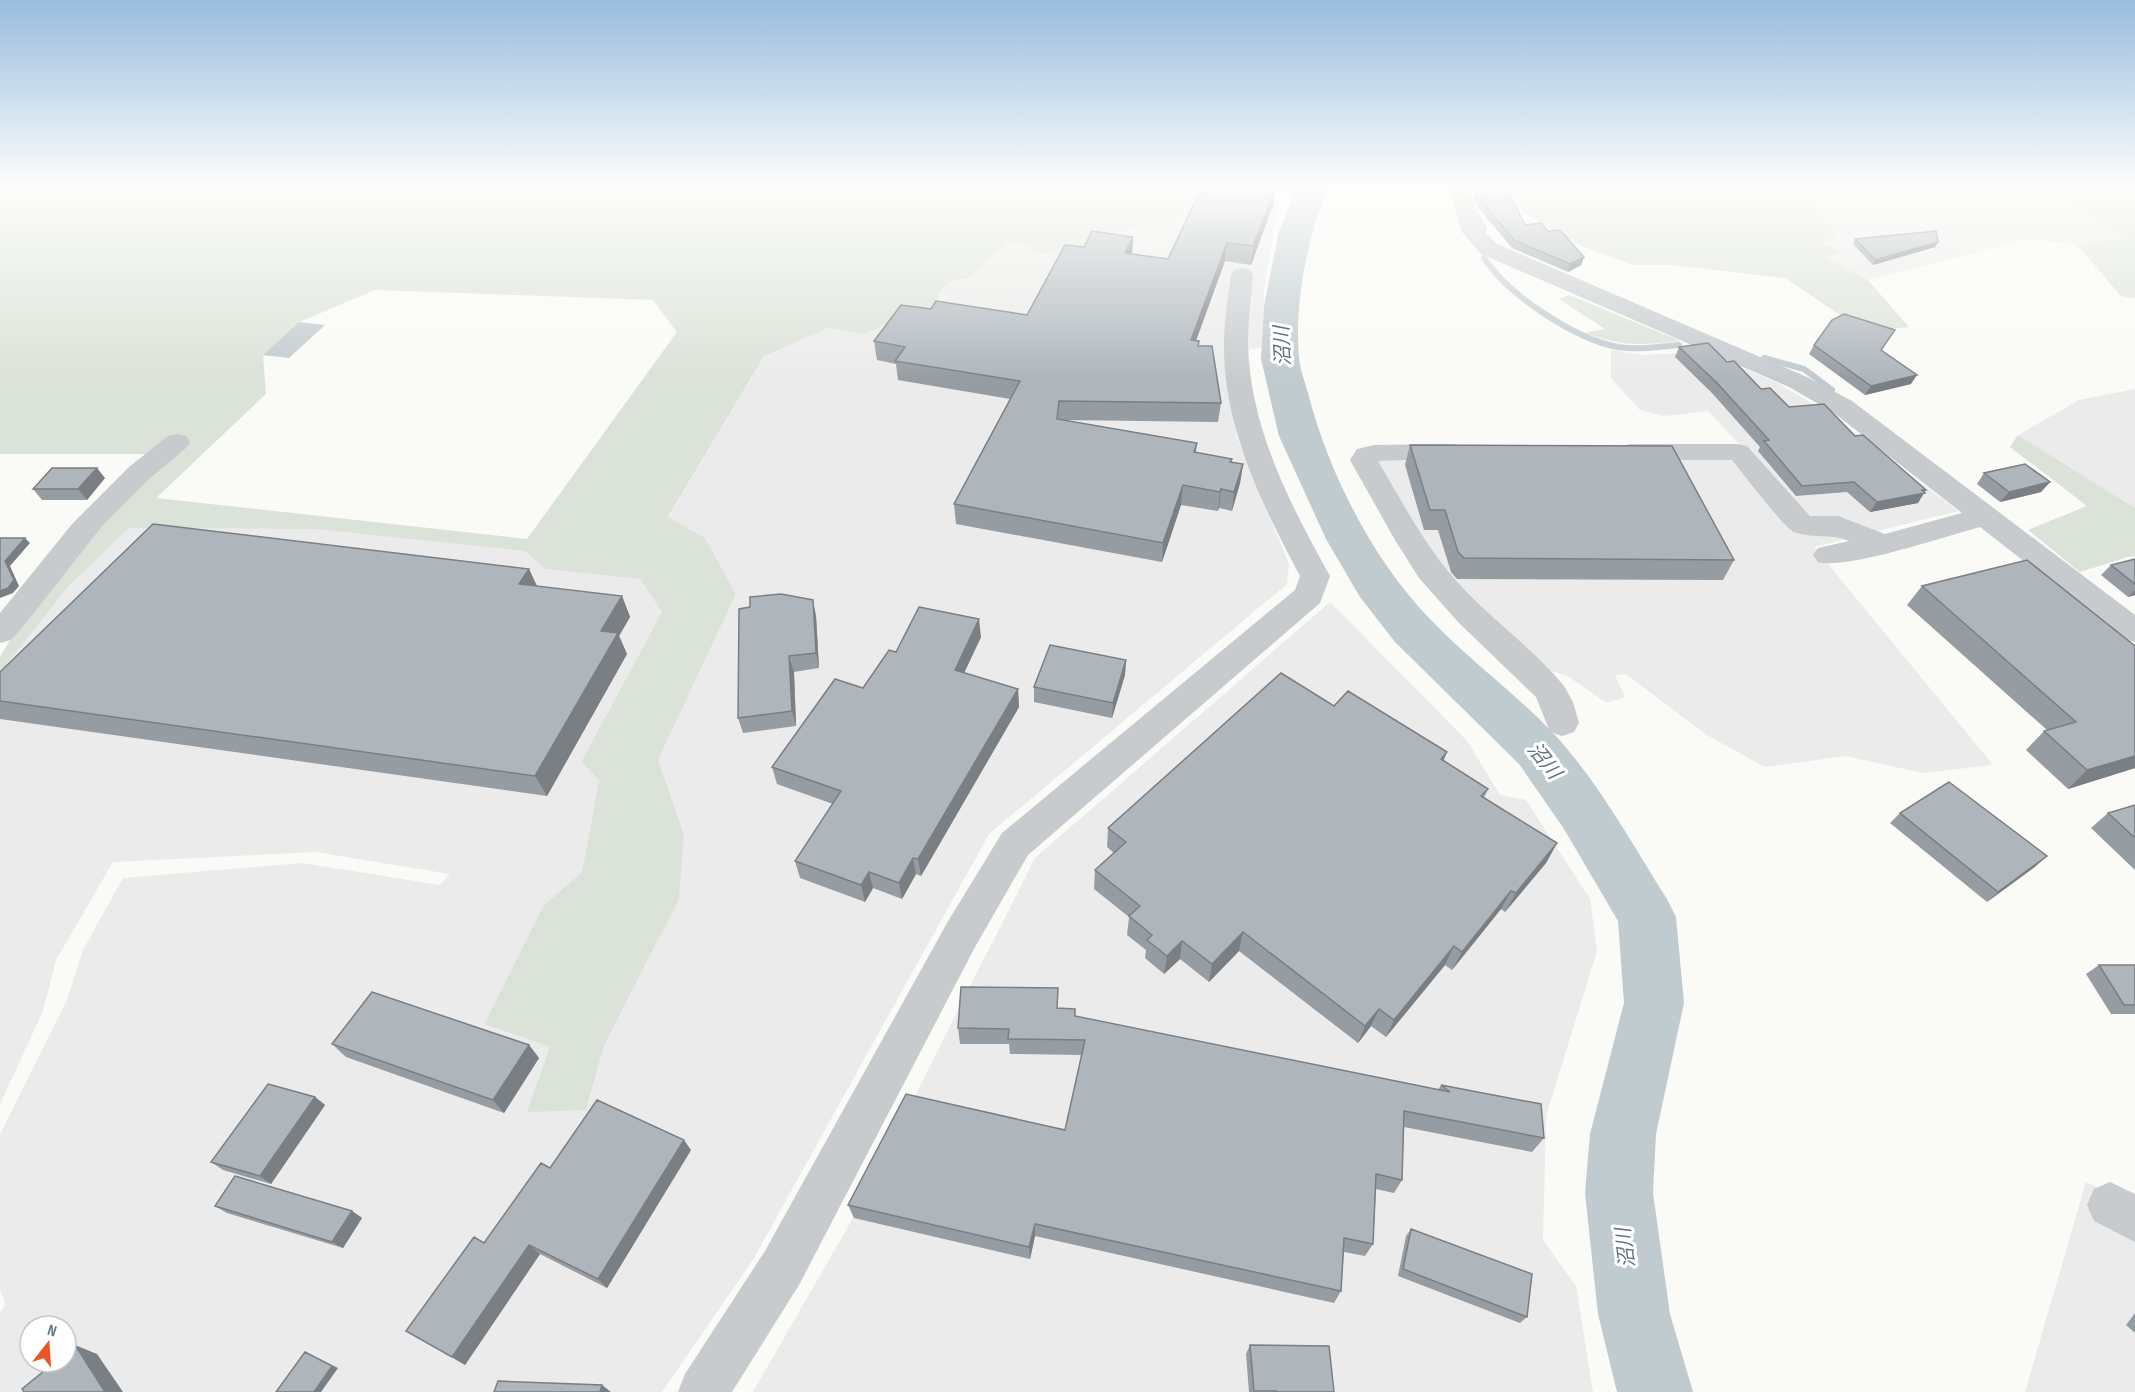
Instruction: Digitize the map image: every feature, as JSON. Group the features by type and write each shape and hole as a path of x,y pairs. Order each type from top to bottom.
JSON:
{"street":[{"path":"1491,250 1798,382 1843,407 2135,631"},
{"path":"703,1392 782,1268 961,935 1015,844 1309,596 1315,576 1277,508 1258,455 1242,396 1236,344 1242,275"},
{"path":"4,628 96,516 145,465 177,442"},
{"path":"1476,452 1374,453 1367,454 1364,460 1422,557 1441,584 1523,666 1547,686 1560,709 1562,723"},
{"path":"1601,452 1737,452 1742,454 1801,524 1838,525 1883,544"},
{"path":"1828,555 1883,544 1986,516"}],"shaded area":[{"path":"0,250 999,250 967,279 955,279 939,292 933,315 893,320 864,335 828,328 764,356 668,517 705,538 736,594 658,760 684,834 679,899 604,1046 586,1110 527,1112 550,1047 484,1024 543,906 582,872 599,780 581,762 662,612 640,579 545,569 525,551 314,529 129,528 67,588 0,673 0,657 12,637 159,454 0,454","holes":["375,290 653,300 677,332 527,539 156,498 266,394 263,355 299,322"]},
{"path":"999,250 1043,250 1057,253 1066,250 1270,250 1264,288 1262,347 1225,355 1237,438 1289,564 1287,584 989,834 754,1258 662,1392 0,1392 0,1313 6,1304 0,1290 0,1135 67,1000 83,950 123,878 302,863 440,885 450,874 316,852 113,862 56,960 43,1011 0,1104 0,673 67,588 129,528 314,529 526,551 545,569 640,579 662,612 581,762 599,780 582,872 543,906 484,1024 550,1047 586,1110 604,1046 679,899 684,834 658,760 736,594 705,538 668,518 764,356 828,328 864,335 893,320 933,315 939,292 955,279 967,279"},
{"path":"1033,250 1066,250 1057,253 1035,254"},
{"path":"1592,250 1837,250 1842,252 1826,258 1868,280 1909,327 1890,329 1843,317 1785,278 1671,265 1633,265"},
{"path":"1837,250 1985,250 1868,280 1825,258 1841,252"},
{"path":"2081,250 2135,250 2135,298 2121,296"},
{"path":"1569,295 1681,341 1632,344 1611,341 1585,333 1605,329 1559,299"},
{"path":"299,322 325,325 289,358 263,355"},
{"path":"1611,350 1645,355 1704,352 1776,382 1828,413 1958,511 1814,547 1993,765 1923,773 1846,756 1765,767 1707,735 1626,674 1615,675 1625,697 1607,703 1569,677 1533,664 1444,581 1375,464 1382,456 1742,447 1708,411 1664,416 1640,410 1611,378"},
{"path":"2135,389 2135,508 2018,435 2079,400"},
{"path":"2018,435 2135,508 2135,557 2131,556 2080,572 2028,530 2087,506 2010,447"},
{"path":"1330,602 1468,742 1500,795 1526,800 1590,899 1597,951 1546,1116 1543,1240 1576,1286 1593,1392 753,1392 853,1218 1035,858"},
{"path":"2086,1182 2135,1204 2135,1392 2025,1392"}],"building":[{"path":"1062,250 1127,250 1125,253 1168,259 1172,250 1224,250 1191,340 1199,341 1198,346 1212,346 1221,403 1059,401 1057,419 1197,443 1194,452 1232,459 1230,462 1243,464 1234,492 1221,489 1220,492 1183,485 1163,543 954,504 1020,381 895,361 905,347 874,341 901,305 931,309 936,301 1027,315"},
{"path":"1537,250 1578,250 1584,257 1570,264"},
{"path":"1865,250 1910,250 1875,260"},
{"path":"1844,314 1895,330 1881,350 1917,375 1871,386 1814,345 1832,320"},
{"path":"1708,343 1727,362 1734,361 1761,389 1770,388 1789,407 1824,404 1855,436 1863,435 1926,490 1922,490 1925,493 1877,502 1854,482 1802,486 1764,441 1769,440 1717,383 1679,347"},
{"path":"1410,445 1672,446 1734,560 1464,558 1458,552 1445,510 1430,510"},
{"path":"2025,464 2050,482 2009,492 1984,473"},
{"path":"52,468 97,468 78,489 33,489"},
{"path":"153,524 529,569 519,584 622,596 601,631 618,633 535,776 0,701 0,672"},
{"path":"0,538 25,538 5,561 14,580 8,588 0,591"},
{"path":"2135,559 2135,584 2111,565"},
{"path":"2027,560 2135,646 2135,756 2087,770 2044,731 2076,722 1922,586"},
{"path":"781,594 813,600 816,653 789,656 792,711 738,718 739,609 750,607 750,597"},
{"path":"919,607 979,619 955,670 1018,689 918,859 913,858 899,883 869,872 861,885 795,861 841,791 772,767 835,679 863,688 889,650 896,652"},
{"path":"1050,645 1126,660 1113,703 1034,687"},
{"path":"1281,673 1334,706 1348,691 1447,752 1441,759 1488,789 1481,796 1557,843 1516,893 1511,891 1462,952 1454,946 1394,1020 1379,1009 1365,1026 1243,932 1212,964 1182,941 1167,956 1147,940 1152,935 1129,916 1140,906 1095,870 1126,842 1108,828"},
{"path":"1949,782 2047,856 1998,892 1900,813"},
{"path":"2135,805 2135,838 2108,813"},
{"path":"2099,965 2135,965 2135,1005 2124,1005"},
{"path":"961,987 1058,988 1057,1008 1075,1009 1075,1016 1450,1092 1441,1085 1541,1104 1544,1138 1404,1111 1402,1180 1376,1174 1373,1244 1344,1238 1341,1291 1035,1224 1029,1247 848,1205 906,1094 1065,1130 1085,1040 1008,1039 1009,1029 958,1028"},
{"path":"372,992 529,1045 493,1100 332,1044"},
{"path":"268,1084 315,1097 260,1176 211,1162"},
{"path":"597,1100 684,1140 598,1279 529,1245 452,1357 406,1331 474,1237 484,1243 541,1163 550,1168"},
{"path":"235,1176 352,1211 332,1242 215,1206"},
{"path":"1411,1229 1532,1274 1527,1317 1403,1269"},
{"path":"1250,1345 1329,1346 1334,1392 1254,1391"},
{"path":"78,1350 105,1392 24,1392 22,1389 40,1374 78,1374"},
{"path":"305,1352 332,1366 314,1392 276,1392"},
{"path":"498,1381 602,1385 600,1392 494,1392"}],"waterway":[{"name":"沼川","path":"1292,250 1282,306 1280,359 1299,436 1348,539 1376,586 1412,630 1537,750 1583,813 1647,917 1654,1003 1623,1134 1619,1193 1634,1314 1655,1392"},
{"path":"1484,258 1495,272 1526,300 1582,335 1626,348 1679,345"},
{"path":"1764,358 1804,369 1832,390"}]}
